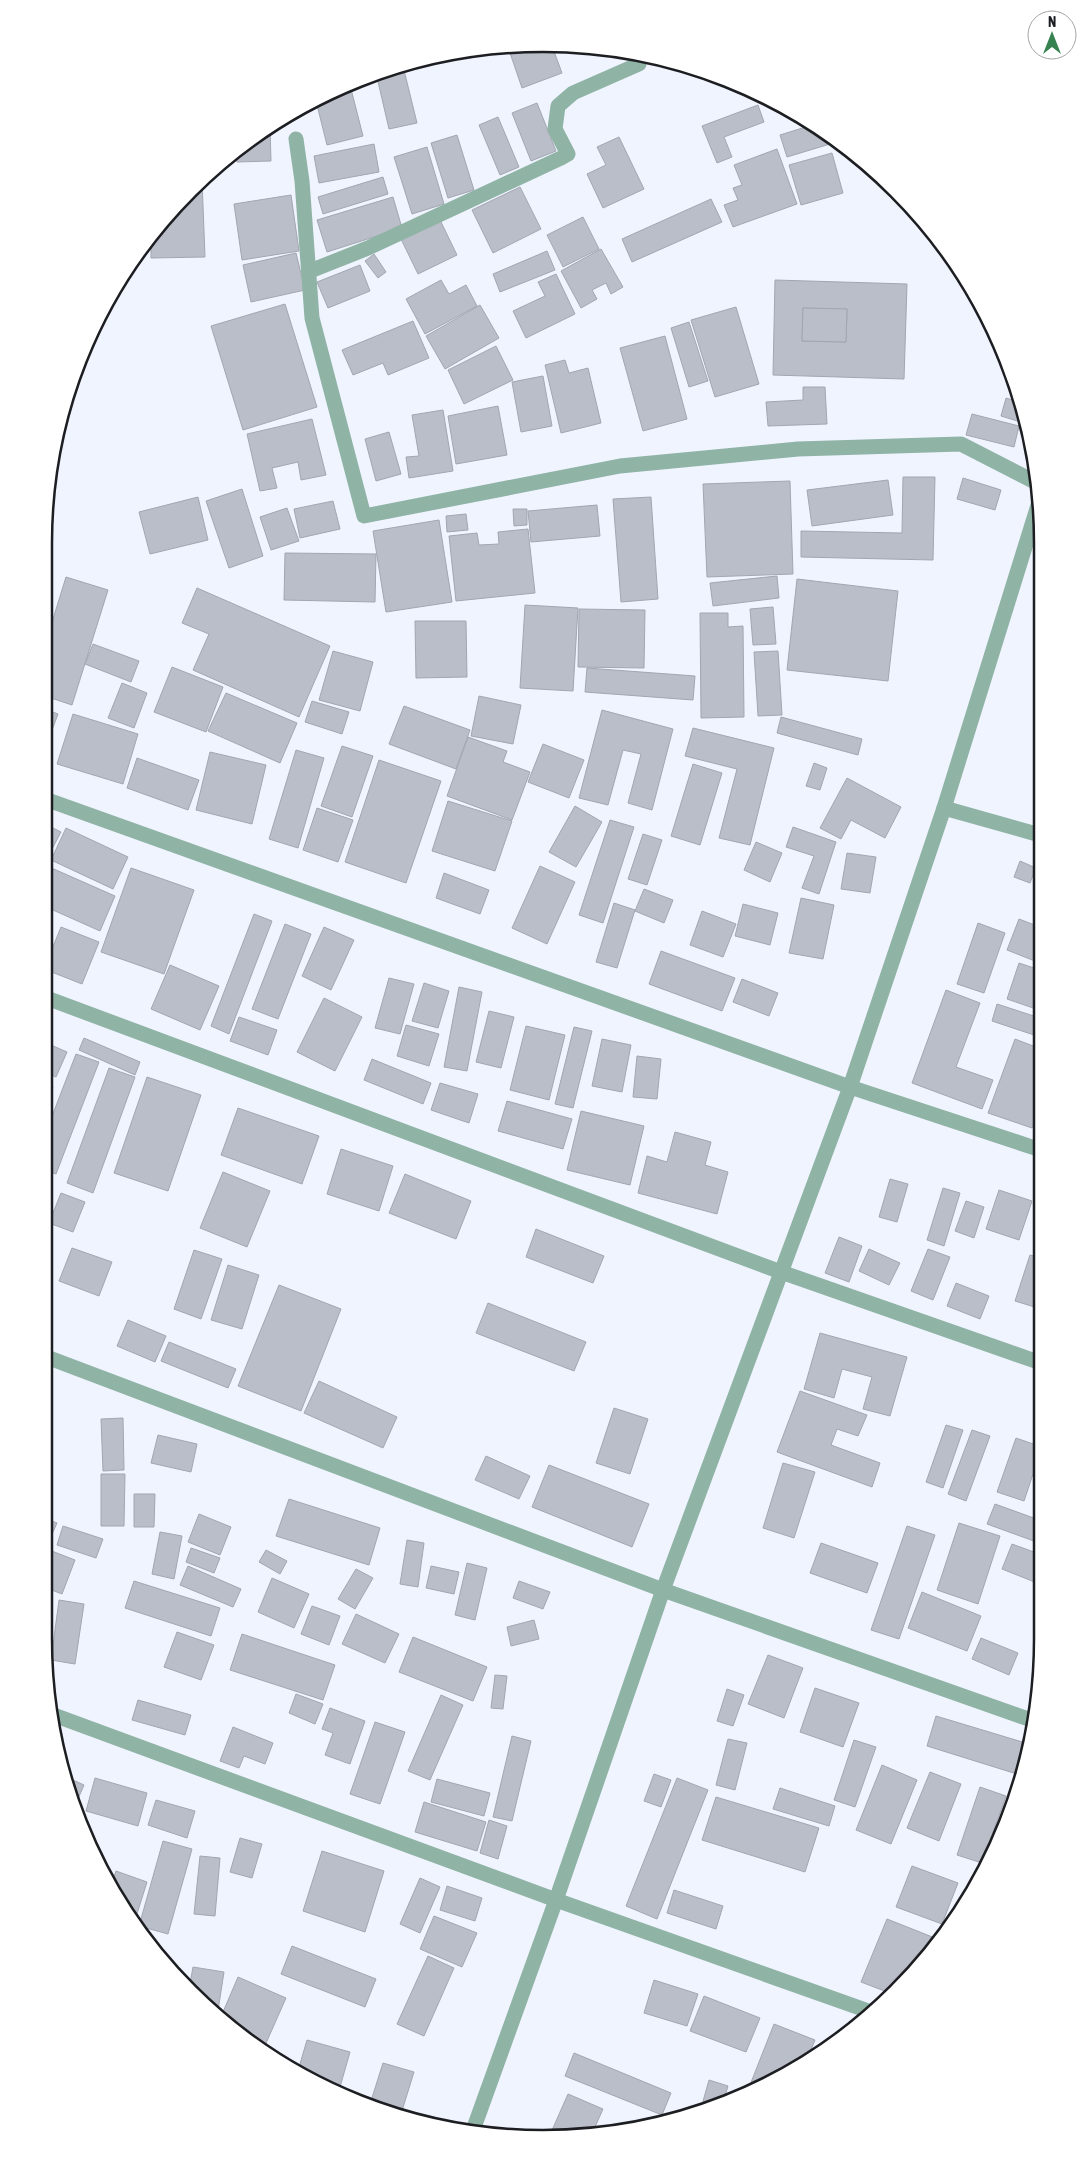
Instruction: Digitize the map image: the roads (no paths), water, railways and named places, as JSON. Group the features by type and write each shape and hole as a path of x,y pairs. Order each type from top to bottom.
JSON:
{"street":[{"path":"310,271 368,248 562,158 568,154 555,129 558,106 573,93 639,64"},
{"path":"296,139 310,271 312,318 364,516 620,466 798,449 962,444 1030,479"},
{"path":"475,2125 556,1900 663,1590 850,1086 944,808 1033,520"},
{"path":"52,802 850,1086 1034,1148"},
{"path":"944,808 1034,833"},
{"path":"52,1000 781,1272 1034,1361"},
{"path":"52,1359 663,1590 1028,1719"},
{"path":"59,1717 556,1900 866,2010"}]}
